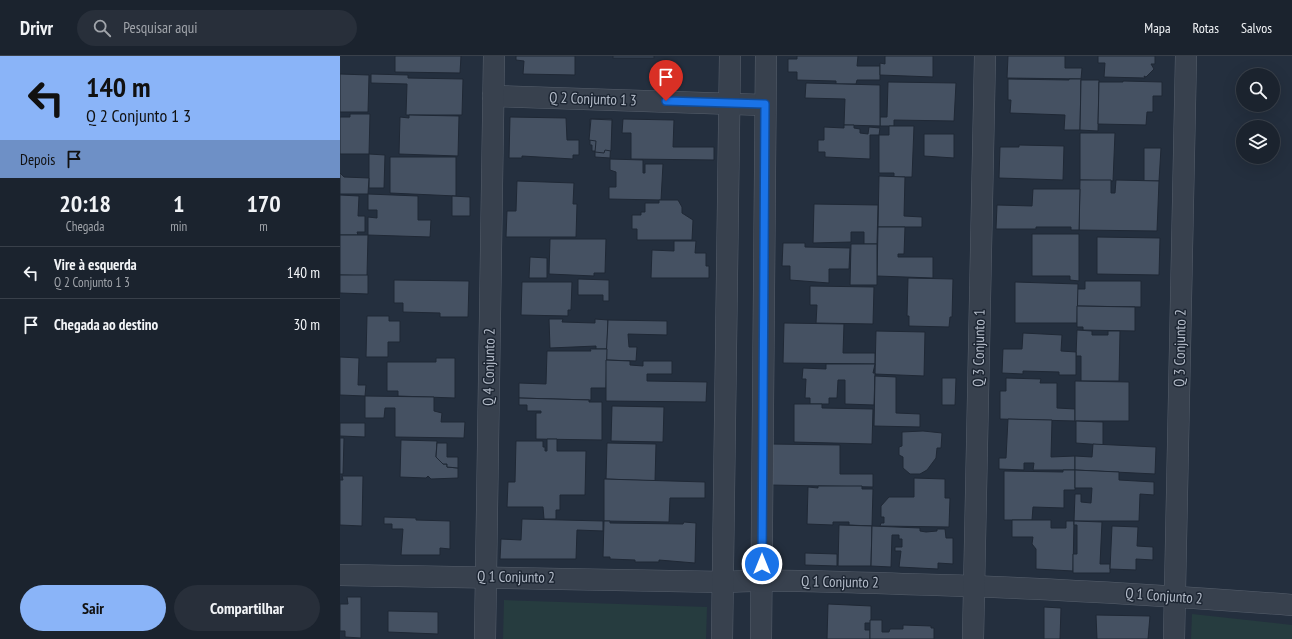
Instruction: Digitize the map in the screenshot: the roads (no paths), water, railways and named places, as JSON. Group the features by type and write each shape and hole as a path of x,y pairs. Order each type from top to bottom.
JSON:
{"street":[{"name":"Q 4 Conjunto 2","path":"485,639 494,56"},
{"path":"722,639 730,56"},
{"path":"761,639 766,56"},
{"name":"Q 3 Conjunto 1","path":"973,639 985,56"},
{"name":"Q 3 Conjunto 2","path":"1174,639 1186,56"},
{"name":"Q 2 Conjunto 1 3","path":"493,96 765,104"},
{"name":"Q 1 Conjunto 2","path":"340,575 486,576 723,582 762,580 974,585 1176,596 1292,605"}]}
